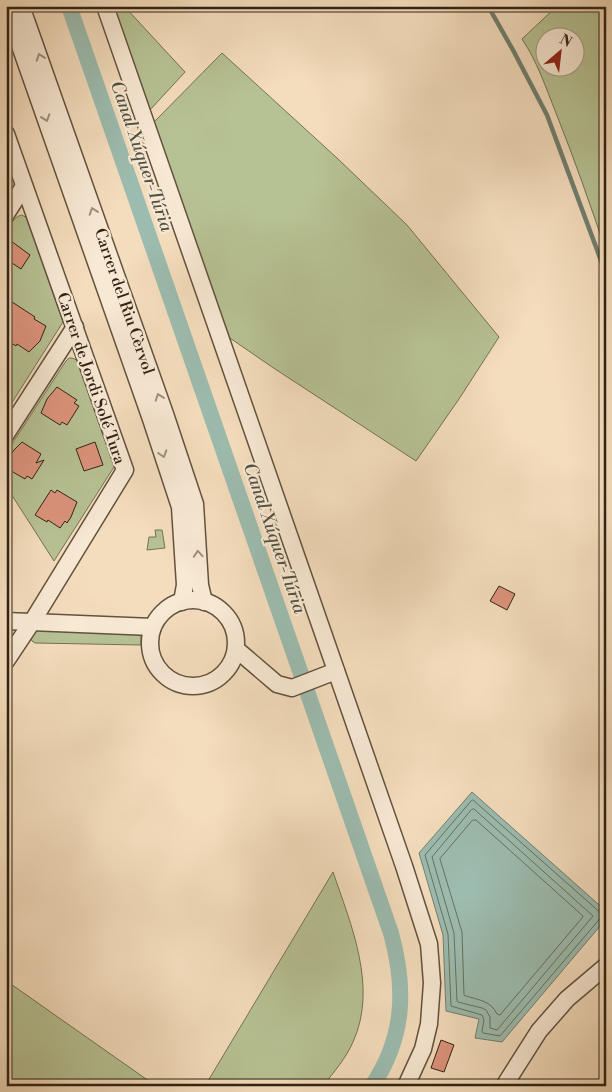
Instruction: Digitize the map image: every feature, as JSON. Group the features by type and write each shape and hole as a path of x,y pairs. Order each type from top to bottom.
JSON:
{"street":[{"name":"Carrer del Riu Cèrvol","path":"6,6 180,507 185,586 182,602"},
{"name":"Carrer del Riu Cèrvol","path":"22,6 165,414 194,504 200,585 204,602"},
{"path":"105,6 331,673 404,866 429,944 432,983 429,1024 423,1049 406,1086"},
{"name":"Carrer de Jordi Solé Tura","path":"6,134 125,470 7,660"},
{"path":"6,214 24,186"},
{"path":"6,434 75,327"},
{"path":"193,600 204,602 221,611 232,625 236,636 236,649 232,663 223,674 211,682 197,686 183,685 169,679 159,669 152,656 150,641 153,627 160,616 170,607 193,600"},
{"path":"6,621 153,627"},
{"path":"236,649 277,684 292,688 331,673"},
{"path":"504,1086 538,1031 567,999 606,966"}],"green space":[{"path":"112,6 124,6 185,72 149,111"},
{"path":"557,6 606,6 606,251 576,164 542,78 584,78 584,28 534,28 534,60 522,39"},
{"path":"222,53 407,225 499,337 416,461 227,336 153,123"},
{"path":"22,215 27,218 63,322 6,412 6,233 14,219"},
{"path":"69,358 77,360 114,467 54,561 6,486 6,453"},
{"path":"155,530 162,530 165,548 147,550 149,537 156,537"},
{"path":"35,630 141,632 141,645 35,643 30,636"},
{"path":"333,872 354,935 362,978 363,1000 360,1021 347,1054 323,1086 205,1086"},
{"path":"8,982 156,1086 6,1086 6,986"}],"water":[{"path":"472,792 606,911 606,919 502,1042 475,1038 479,1019 446,1011 443,935 419,853"}],"building":[{"path":"11,241 30,255 21,269 6,259 6,249"},
{"path":"6,298 46,326 40,341 29,352 17,344 16,346 6,340"},
{"path":"57,387 77,400 74,403 79,406 67,425 62,422 60,425 41,413 47,399"},
{"path":"22,442 41,454 36,463 44,460 32,479 27,476 25,479 6,468 6,462"},
{"path":"95,442 103,465 84,471 76,449"},
{"path":"51,490 55,493 57,490 77,502 71,517 60,528 48,520 47,522 35,515"},
{"path":"499,586 515,594 507,610 490,601"},
{"path":"441,1040 454,1045 444,1072 431,1068"}],"waterway":[{"name":"Canal Xúquer-Túria","path":"69,6 391,933 399,973 399,1012 391,1049 383,1068 372,1086"},
{"path":"488,6 547,115 606,274"}]}
